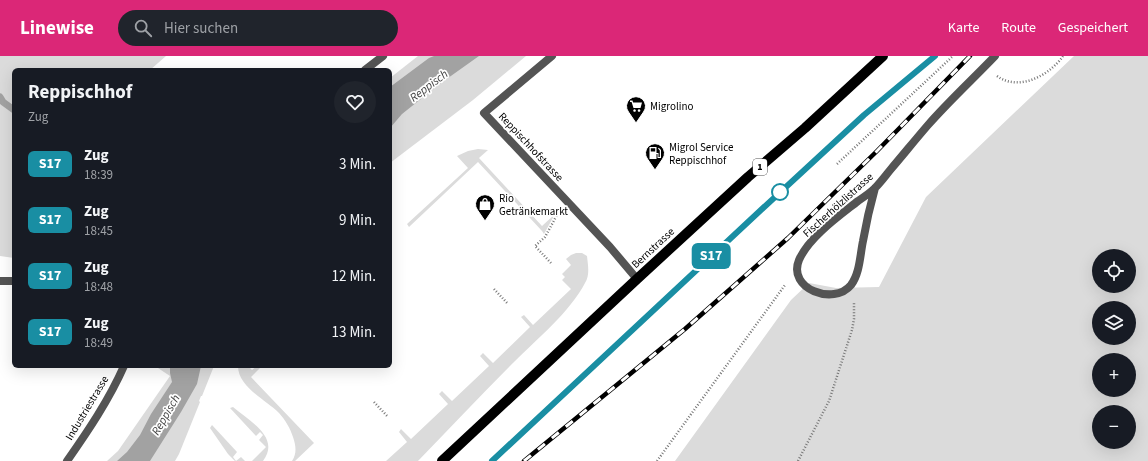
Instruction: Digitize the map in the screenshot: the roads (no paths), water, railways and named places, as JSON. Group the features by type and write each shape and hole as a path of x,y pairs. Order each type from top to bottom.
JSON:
{"main road":[{"name":"Bernstrasse","path":"442,461 637,278 883,56"}],"street":[{"path":"368,68 383,56"},
{"name":"Reppischhofstrasse","path":"552,56 484,113 610,247 637,278"},
{"name":"Fischerhölzlistrasse","path":"875,188 855,278 844,291 830,294 823,294 808,288 802,283 798,276 797,269 798,262 808,246 836,218 875,188 929,124 996,56"},
{"path":"0,281 12,281"},
{"name":"Industriestrasse","path":"67,461 87,433 108,398 123,368"}],"water":[{"name":"Reppisch","path":"434,56 479,56 441,83 402,114 392,126 392,86 429,58"},
{"name":"Reppisch","path":"170,368 201,368 197,384 150,461 117,461 127,452 140,435 151,414 172,382"}],"waterway":[{"path":"0,97 3,102 12,109"}],"railway":[{"path":"492,461 761,209 864,115 935,56"},
{"path":"524,461 685,329 788,238 877,151 970,56"}],"train":[{"name":"S17","path":"492,461 864,115 935,56"}],"place":[{"name":"Migrolino","path":"636,123"},
{"name":"Migrol Service Reppischhof","path":"655,170"},
{"name":"Rio Getränkemarkt","path":"485,221"}]}
